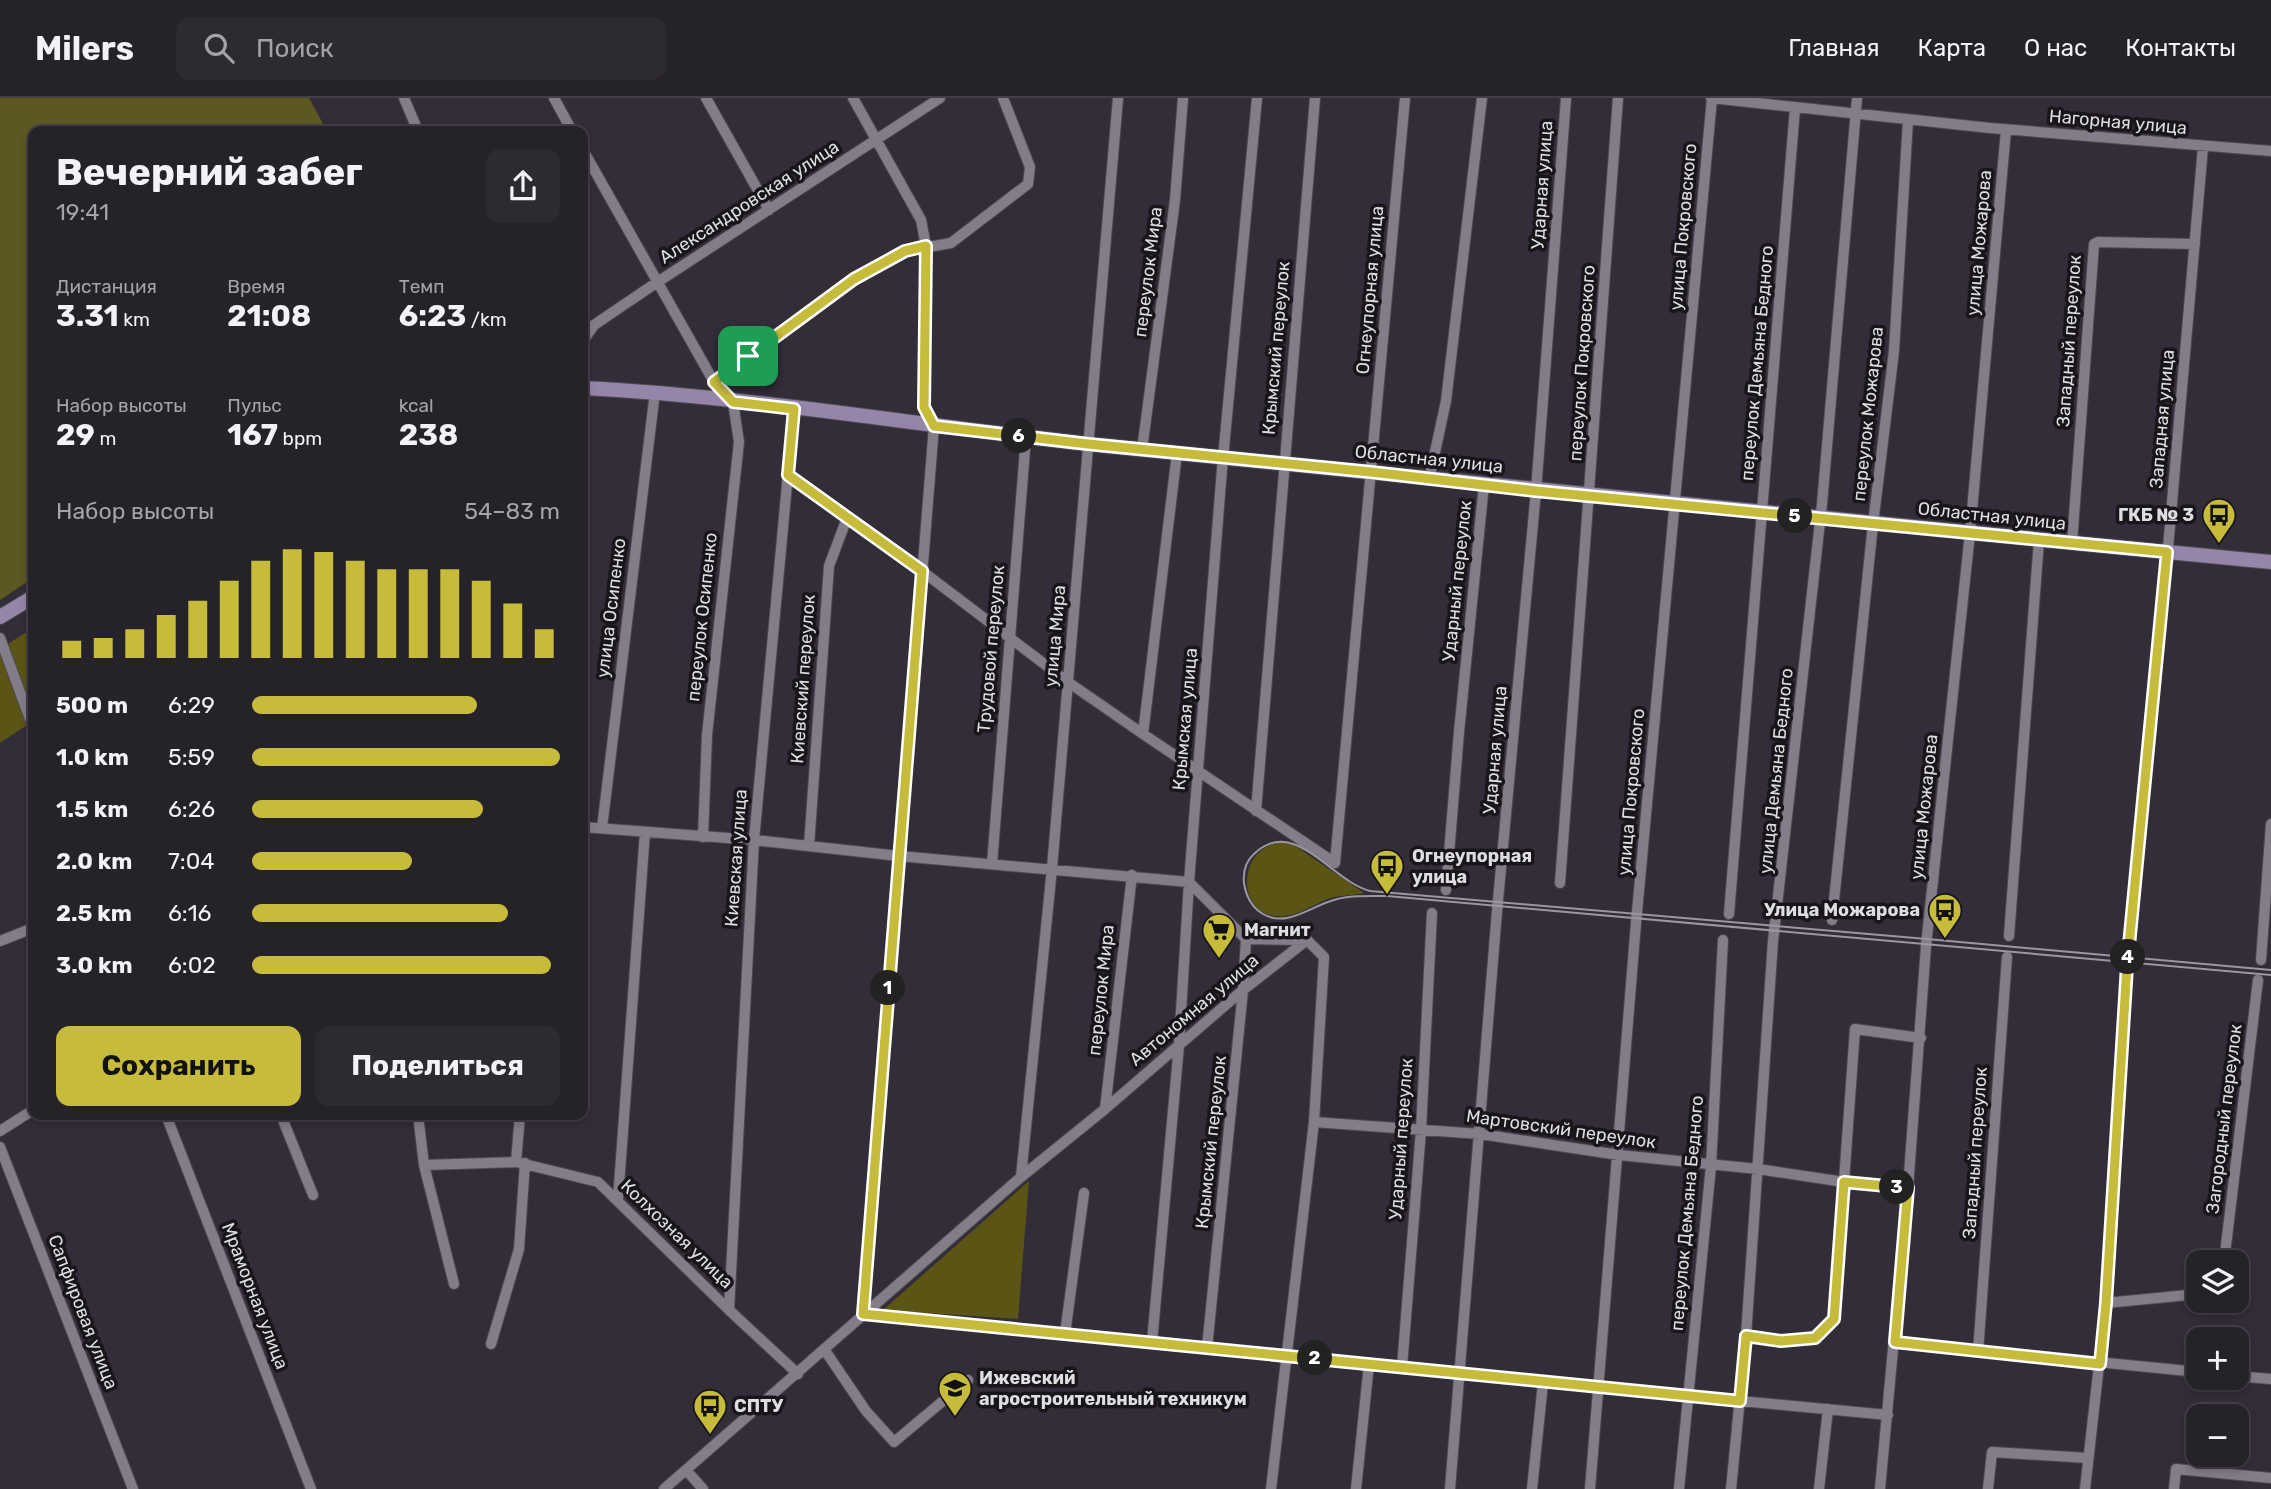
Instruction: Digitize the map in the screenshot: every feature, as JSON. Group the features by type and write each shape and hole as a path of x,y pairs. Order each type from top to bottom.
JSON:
{"main road":[{"name":"Областная улица","path":"588,388 655,392 1026,437 1429,480 2271,562"},
{"path":"0,617 28,600"}],"street":[{"path":"404,98 416,126"},
{"path":"554,98 569,126"},
{"path":"706,98 769,210"},
{"path":"853,98 921,220 926,246 924,407 934,426 863,1314 1402,1367 1458,1375 1888,1415"},
{"name":"Александровская улица","path":"588,334 594,325 656,283 940,98"},
{"path":"714,382 854,279 905,251 951,243 1028,184 1030,167 1003,98"},
{"name":"улица Мира","path":"1021,1177 1069,682 1118,98"},
{"name":"переулок Мира","path":"1142,450 1175,200 1182,98"},
{"name":"Крымская улица","path":"1152,1342 1179,1045 1188,882 1223,458 1256,98"},
{"name":"Крымский переулок","path":"1256,811 1315,98"},
{"name":"Огнеупорная улица","path":"1256,811 1335,863 1405,98"},
{"path":"1429,480 1446,401 1482,98"},
{"name":"Ударная улица","path":"1450,1489 1497,911 1536,491 1566,98"},
{"name":"переулок Покровского","path":"1560,883 1618,98"},
{"name":"Нагорная улица","path":"1712,98 2006,130 2271,151"},
{"name":"улица Покровского","path":"1590,1489 1636,923 1712,98"},
{"name":"улица Демьяна Бедного","path":"1731,1489 1746,1336 1773,941 1821,519 1857,98"},
{"name":"переулок Демьяна Бедного","path":"1729,914 1795,108"},
{"name":"переулок Можарова","path":"1832,920 1873,524 1894,351 1908,120"},
{"name":"улица Можарова","path":"1880,1489 1895,1342 1926,946 1970,533 2006,130"},
{"name":"Западная улица","path":"2085,1489 2106,1303 2127,966 2203,147"},
{"path":"588,159 714,382 733,402"},
{"name":"Западный переулок","path":"2072,543 2094,244 2195,244"},
{"name":"улица Осипенко","path":"602,828 655,392"},
{"name":"переулок Осипенко","path":"702,837 707,736 739,442 733,402"},
{"name":"Киевская улица","path":"729,1310 754,840 794,409"},
{"name":"Трудовой переулок","path":"992,864 1026,437"},
{"path":"1143,734 1177,453"},
{"path":"788,475 922,571 1069,682 1256,811"},
{"name":"Ударный переулок","path":"1446,890 1485,484"},
{"name":"Киевский переулок","path":"809,846 829,566 847,518"},
{"path":"2009,936 2039,540"},
{"path":"0,638 28,714"},
{"path":"2261,960 2271,824"},
{"path":"588,827 754,840 1188,882"},
{"path":"618,1199 645,832"},
{"name":"переулок Мира","path":"1105,1109 1132,875"},
{"name":"Автономная улица","path":"1188,882 1246,939 1307,940"},
{"name":"Ударный переулок","path":"1402,1367 1421,1130 1432,913"},
{"path":"0,941 28,930"},
{"name":"Крымский переулок","path":"1207,1348 1246,939"},
{"path":"1271,1489 1314,1122 1324,957 1307,940"},
{"name":"Автономная улица","path":"664,1489 1021,1177 1105,1109 1243,990 1307,940"},
{"name":"переулок Демьяна Бедного","path":"1679,1489 1711,1166 1723,940"},
{"name":"Западный переулок","path":"1978,1352 2007,957"},
{"name":"Загородный переулок","path":"2225,1250 2258,980"},
{"path":"1746,1336 1781,1341 1815,1338 1834,1319 1855,1029 1920,1038"},
{"path":"0,1131 28,1113"},
{"name":"Мраморная улица","path":"168,1120 311,1489"},
{"path":"283,1120 313,1195"},
{"path":"419,1120 424,1165 454,1284"},
{"path":"491,1344 519,1249 520,1120"},
{"name":"Мартовский переулок","path":"1314,1122 1480,1134 1619,1155 1908,1188"},
{"name":"Сапфировая улица","path":"0,1147 133,1489"},
{"name":"Колхозная улица","path":"424,1165 520,1162 598,1182 798,1374"},
{"path":"1065,1334 1084,1193"},
{"path":"2106,1303 2186,1295"},
{"path":"1895,1342 2186,1372"},
{"path":"824,1349 866,1411 894,1442 968,1380"},
{"path":"1356,1489 1369,1364"},
{"path":"2249,1377 2271,1379"},
{"path":"1532,1489 1543,1383"},
{"path":"1819,1489 1828,1409"},
{"path":"1988,1489 1992,1452 2088,1458"},
{"path":"2174,1489 2176,1469 2271,1478"},
{"path":"687,1470 703,1489"}],"shaded area":[{"path":"0,98 309,98 324,126 28,126 28,581 0,600"},
{"path":"28,631 28,724 0,743 0,649"},
{"path":"1281,842 1294,845 1364,893 1331,898 1290,915 1274,916 1262,911 1253,903 1248,892 1250,866 1256,855"},
{"path":"1029,1181 1018,1319 883,1310"}],"tram line":[{"path":"2271,970 1370,891 1355,885 1298,846 1284,842 1269,844 1254,854 1247,863 1244,875 1246,892 1252,905 1263,914 1281,919 1340,898 1387,896 2271,975"}],"place":[{"name":"ГКБ № 3","path":"2219,545"},
{"name":"Огнеупорная улица","path":"1387,896"},
{"name":"Улица Можарова","path":"1945,940"},
{"name":"Магнит","path":"1219,960"},
{"name":"Ижевский агростроительный техникум","path":"955,1418"},
{"name":"СПТУ","path":"710,1436"}],"route":[{"path":"926,246 924,407 934,426 1536,491 2167,552 2127,966 2100,1364 1895,1342 1908,1188 1844,1182 1834,1319 1815,1338 1781,1341 1746,1336 1740,1401 863,1314 922,571 788,475 794,409 733,402 714,382 748,356 854,279 905,251 926,246"}]}
